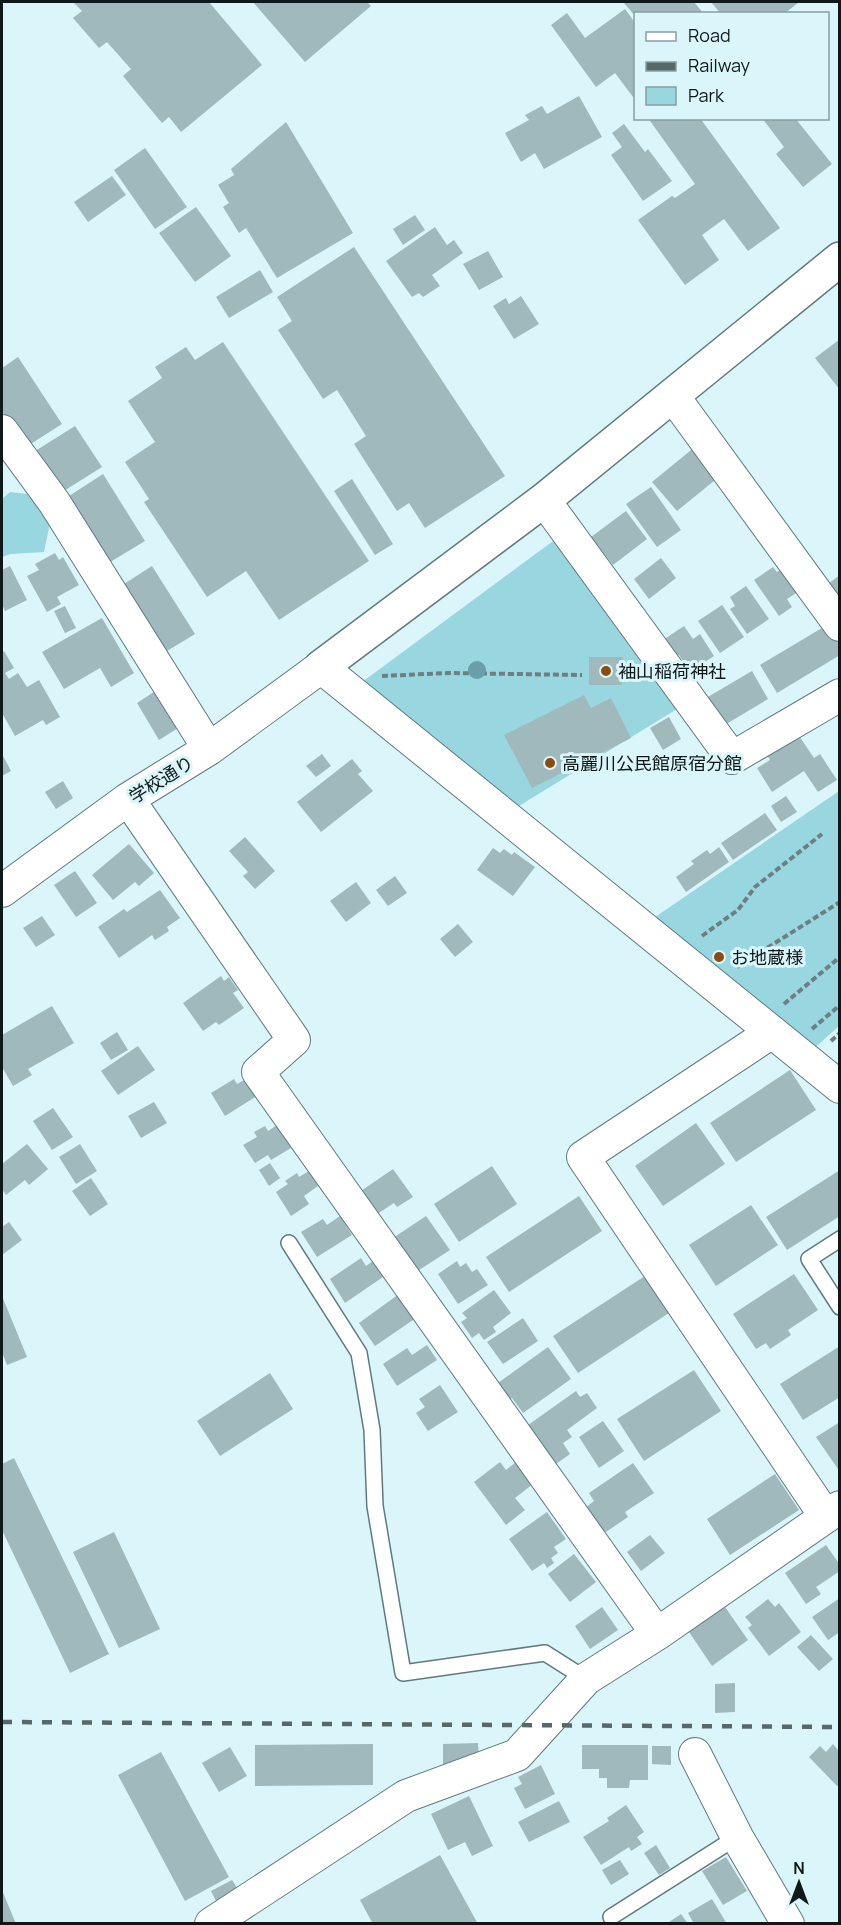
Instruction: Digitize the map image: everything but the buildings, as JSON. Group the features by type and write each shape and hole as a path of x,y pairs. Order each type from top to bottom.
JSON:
{"street":[{"path":"840,259 544,500 321,667 711,983 775,1020 840,1087"},
{"path":"673,396 840,625"},
{"path":"2,431 54,502 209,749"},
{"path":"544,500 732,758 840,694"},
{"name":"学校通り","path":"2,891 128,799 209,749 321,667"},
{"path":"128,799 294,1040 258,1072 657,1634"},
{"path":"211,1923 406,1796 517,1755 586,1679 657,1634 833,1512 583,1156 775,1020"},
{"path":"695,1754 737,1837 788,1923"}],"lane":[{"path":"840,1239 809,1259 840,1307"},
{"path":"289,1243 359,1353 372,1430 375,1506 403,1673 545,1653 586,1679"},
{"path":"611,1917 737,1837"}],"path":[{"path":"380,676 448,673 582,675"},
{"path":"695,941 738,910 755,887 822,834"},
{"path":"711,983 840,902"},
{"path":"775,1020 840,957"}],"green space":[{"path":"10,492 27,494 50,523 44,552 11,554 2,557 2,499"},
{"path":"553,541 565,542 682,706 514,809 354,688"},
{"path":"839,791 839,1026 808,1054 645,924"}],"railway":[{"path":"2,1722 840,1727"}],"place":[{"name":"袖山稲荷神社","path":"606,671"},
{"name":"高麗川公民館原宿分館","path":"550,763"},
{"name":"お地蔵様","path":"719,957"}]}
